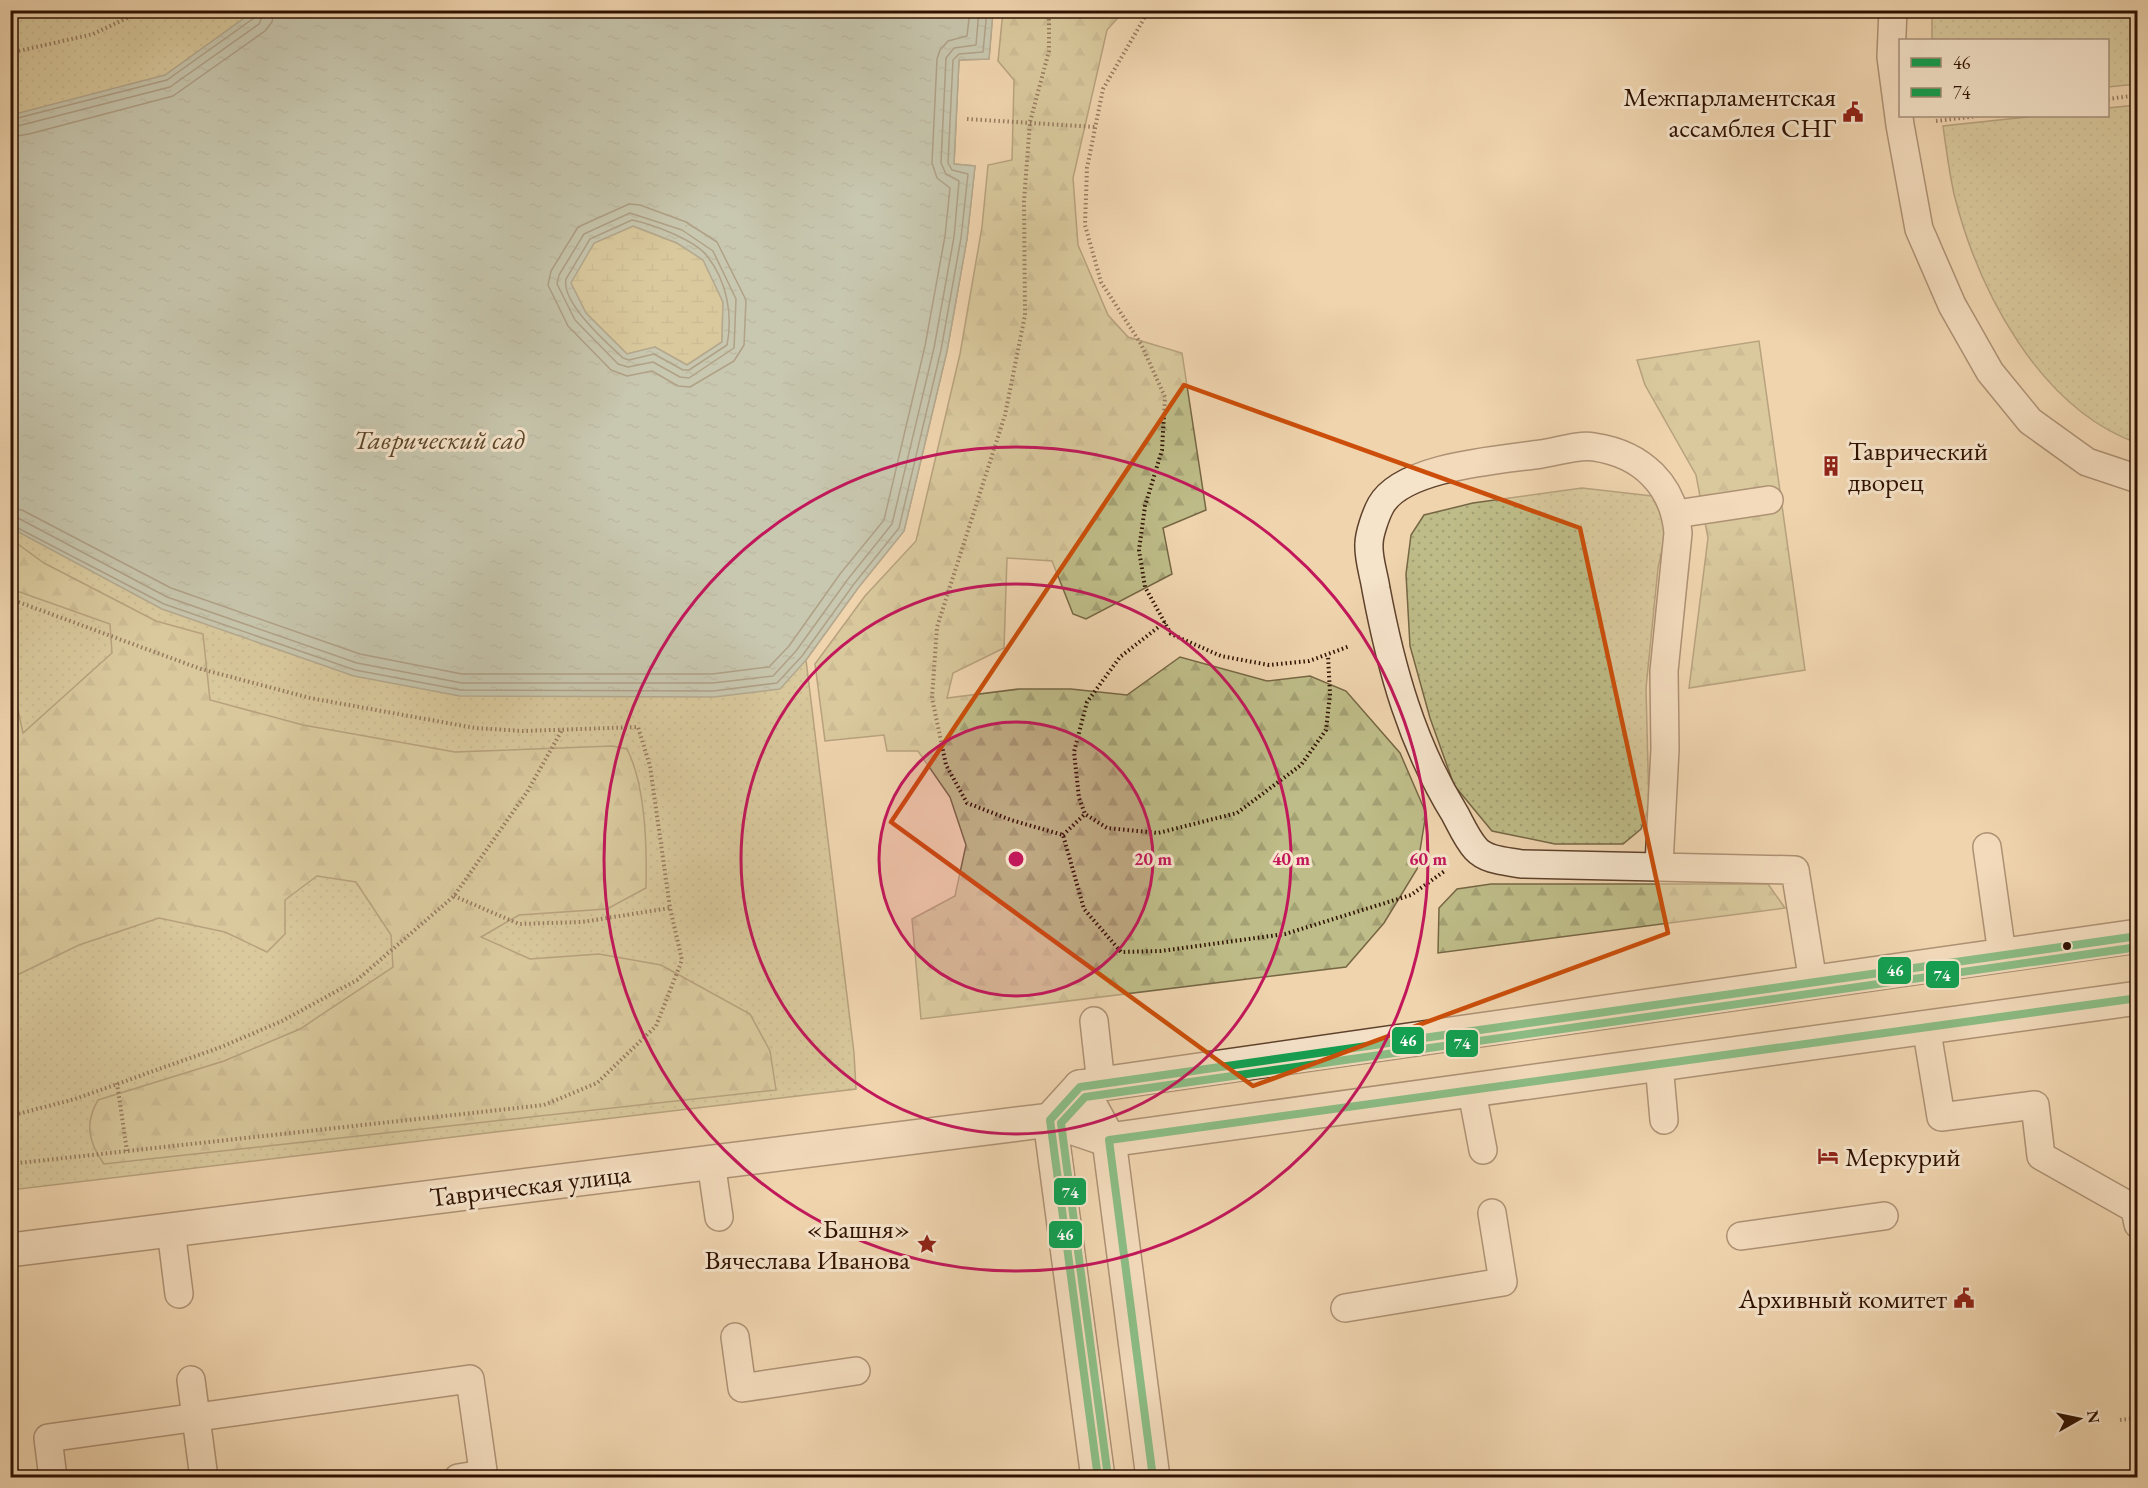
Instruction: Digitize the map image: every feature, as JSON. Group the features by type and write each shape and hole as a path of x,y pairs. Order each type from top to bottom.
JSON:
{"street":[{"path":"1098,1478 1050,1120 1091,1086 2138,936"},
{"name":"Таврическая улица","path":"10,1250 1050,1120 1109,1140 1472,1092 1926,1026 2138,998"},
{"path":"1091,1086 1109,1140 1153,1478"}],"lane":[{"path":"1893,10 1891,57 1900,125 1919,229 1952,305 1990,372 2030,421 2087,462 2138,479"},
{"path":"1659,865 1665,749 1664,672 1678,533 1671,498 1655,476 1626,456 1593,446 1445,468 1406,483 1381,504 1369,544 1384,633 1399,692 1419,748 1441,792 1476,849 1485,856 1522,864 1659,865 1795,870 1813,982"},
{"path":"1676,514 1768,500"},
{"path":"1987,847 2002,954"},
{"path":"1091,1086 1094,1021"},
{"path":"1926,1026 1941,1117 2035,1105 2042,1156 2135,1209 2138,1224"},
{"path":"1659,1064 1664,1120"},
{"path":"1472,1092 1483,1150"},
{"path":"711,1162 718,1218"},
{"path":"1345,1308 1503,1282 1492,1213"},
{"path":"1741,1236 1884,1216"},
{"path":"171,1230 180,1294"},
{"path":"735,1337 742,1388 856,1371"},
{"path":"53,1478 48,1438 470,1379 475,1476"},
{"path":"191,1380 204,1478"}],"path":[{"path":"10,53 93,34 144,10"},
{"path":"1049,10 1049,51 1030,123 1024,201 1025,315 1005,414 938,627 932,698 946,765 967,803 1011,820 1063,835"},
{"path":"1149,10 1103,89 1087,168 1085,225 1101,282 1141,344 1166,397 1162,450 1145,506 1139,550 1145,587 1171,634 1221,656 1269,665 1309,661 1384,633"},
{"path":"2109,99 2138,95"},
{"path":"967,119 1095,127"},
{"path":"10,599 201,669 310,698 475,728 562,730 638,727 650,766 670,908 682,960 656,1026 597,1083 544,1105 10,1164"},
{"path":"1165,622 1120,657 1087,702 1074,752 1078,798 1085,814 1107,828 1158,833 1237,813 1301,765 1326,730 1329,694 1328,655"},
{"path":"10,1116 75,1099 221,1047 282,1021 357,980 454,896 527,792 562,730"},
{"path":"1063,835 1085,814"},
{"path":"1063,835 1084,909 1122,952 1161,951 1284,934 1411,895 1476,849"},
{"path":"454,896 519,924 582,922 670,908"},
{"path":"117,1083 127,1151"},
{"path":"2120,1420 2138,1418"}],"highlighted area":[{"path":"1184,385 1580,528 1668,933 1253,1086 891,822"}],"green space":[{"name":"Таврический сад","path":"10,11 993,11 989,59 959,60 954,164 975,166 967,239 947,351 904,531 858,588 806,660 854,1053 856,1089 11,1190"},
{"path":"1003,11 1124,11 1107,30 1073,178 1078,245 1108,315 1128,337 1182,353 1206,510 1163,528 1172,574 1086,619 1073,614 1052,561 1007,558 1004,648 953,673 947,698 1019,689 1071,689 1127,695 1180,657 1267,681 1310,676 1346,691 1400,753 1426,813 1417,869 1384,923 1346,967 921,1019 912,919 955,896 966,845 950,797 918,751 887,751 884,735 825,741 815,664 865,596 916,541 960,354 982,227 988,165 1012,160 1014,80 998,61"},
{"path":"1932,11 2137,11 2137,84 2109,87 2109,39 1932,39"},
{"path":"2138,105 2137,443 2102,426 2070,403 2042,374 2018,341 1997,306 1965,231 1954,194 1943,126 2028,117 2109,117 2109,108"},
{"path":"633,226 677,243 703,259 723,302 722,342 687,365 655,347 627,354 586,313 570,282 594,243"},
{"path":"1759,341 1805,670 1689,688 1708,538 1696,475 1645,385 1637,360"},
{"path":"1582,488 1652,496 1667,527 1658,568 1646,688 1649,807 1641,829 1623,844 1555,844 1492,831 1454,785 1430,718 1410,646 1406,574 1411,535 1424,515 1473,503"},
{"path":"11,539 44,563 156,621 203,634 210,700 303,725 455,752 612,746 627,749 642,798 646,888 607,909 519,915 481,937 530,959 599,954 661,965 750,1014 770,1051 776,1090 104,1164 95,1149 90,1133 91,1117 98,1100 224,1061 300,1029 393,967 391,935 356,882 317,876 285,900 285,934 267,952 225,932 159,918 79,945 11,978 11,704 18,710 23,733 112,653 110,624 11,589"},
{"path":"1491,884 1768,884 1785,908 1438,953 1439,908 1457,889"}],"water":[{"path":"254,11 993,11 989,59 959,60 954,164 975,166 967,239 947,351 904,531 858,588 806,660 780,689 714,697 460,696 354,676 162,609 11,528 11,115 165,75","holes":["633,226 677,243 703,260 723,302 722,342 687,365 655,347 627,354 586,313 571,283 594,243"]}],"transit line":[{"name":"46","path":"1098,1478 1050,1120 1080,1087 2138,936"},
{"name":"74","path":"1108,1477 1061,1123 1085,1097 2138,947"},
{"name":"46","path":"1153,1478 1109,1140 2138,998"}],"place":[{"name":"Межпарламентская ассамблея СНГ","path":"1853,112"},
{"name":"Таврический дворец","path":"1831,466"},
{"name":"Меркурий","path":"1828,1156"},
{"name":"«Башня» Вячеслава Иванова","path":"927,1244"},
{"name":"Архивный комитет","path":"1964,1298"}]}
